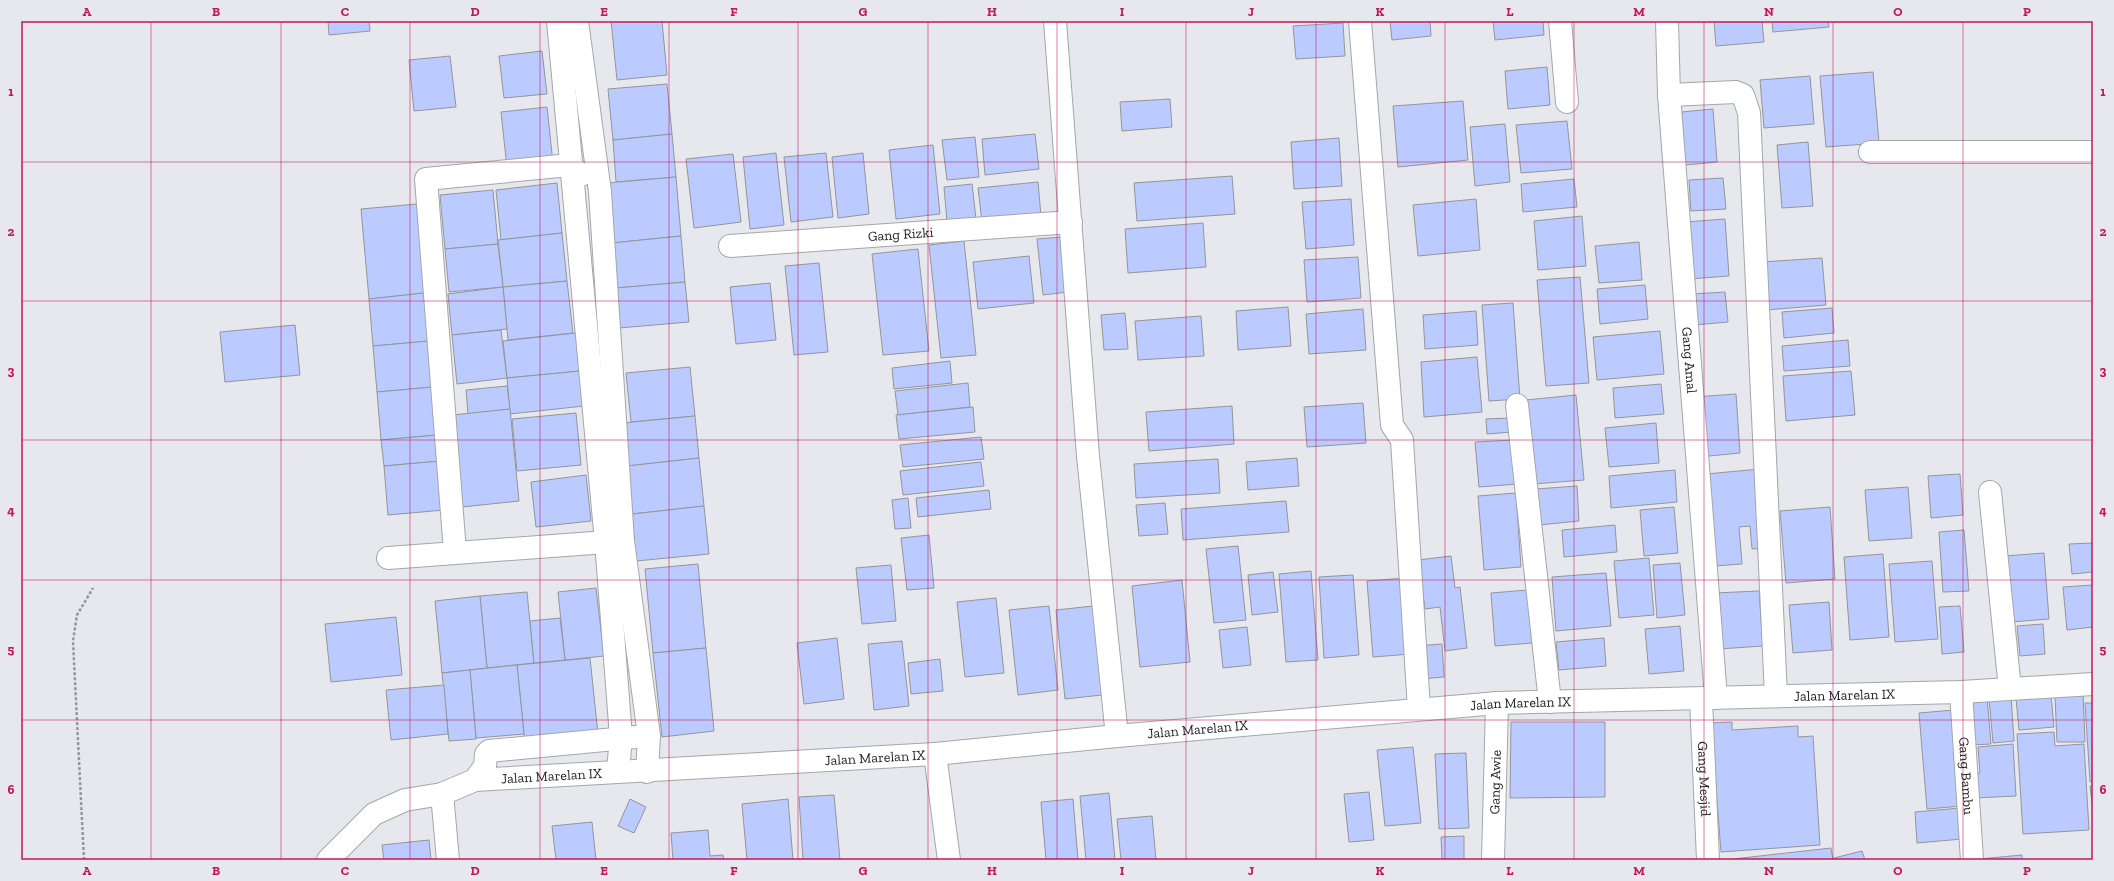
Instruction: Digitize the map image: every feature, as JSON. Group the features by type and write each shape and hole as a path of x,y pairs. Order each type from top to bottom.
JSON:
{"street":[{"path":"558,21 570,165 614,541 649,736 647,772"},
{"path":"577,21 600,192 621,737 618,771"},
{"path":"1055,21 1088,456 1117,736"},
{"path":"1360,21 1392,425 1402,440 1419,709"},
{"path":"1560,21 1567,102"},
{"name":"Gang Amal","path":"1668,21 1669,95 1709,698"},
{"path":"1669,95 1736,92 1743,95 1749,113 1776,696"},
{"path":"1870,152 2093,152"},
{"path":"455,552 426,179 570,165 600,192"},
{"name":"Gang Rizki","path":"730,246 1071,222"},
{"path":"1518,405 1550,702"},
{"path":"1990,492 2010,689"},
{"path":"388,558 614,541"},
{"name":"Jalan Marelan IX","path":"328,860 374,814 405,800 442,794 475,780 618,771 647,772 936,754 1117,736 1497,703 1961,692 2093,684"},
{"name":"Gang Bambu","path":"1961,692 1972,860"},
{"name":"Gang Mesjid","path":"1708,860 1709,698"},
{"name":"Gang Awie","path":"1494,860 1497,703"},
{"path":"475,780 485,766 486,754 489,751 621,737 649,736"},
{"path":"936,754 949,860"},
{"path":"442,794 448,860"}],"path":[{"path":"84,860 73,641 77,615 93,588"}],"building":[{"path":"328,21 369,21 370,31 329,35"},
{"path":"611,21 662,21 667,75 617,80"},
{"path":"1390,21 1430,21 1431,36 1392,40"},
{"path":"1493,21 1543,21 1544,35 1495,40"},
{"path":"1714,21 1762,21 1764,42 1716,46"},
{"path":"1772,21 1828,21 1829,27 1773,32"},
{"path":"1343,23 1345,56 1296,59 1293,26"},
{"path":"542,51 547,94 504,98 499,56"},
{"path":"450,56 456,107 414,111 409,60"},
{"path":"1547,67 1550,105 1508,109 1505,71"},
{"path":"1873,72 1879,143 1826,147 1820,76"},
{"path":"1810,76 1814,124 1764,128 1760,80"},
{"path":"667,84 672,134 613,140 608,89"},
{"path":"1170,99 1172,127 1122,131 1120,102"},
{"path":"1463,101 1468,160 1398,167 1393,106"},
{"path":"547,107 553,163 507,168 501,112"},
{"path":"1713,109 1717,162 1675,166 1671,113"},
{"path":"1567,121 1572,169 1521,173 1516,125"},
{"path":"1505,124 1510,182 1475,186 1470,127"},
{"path":"672,134 676,177 616,182 613,140"},
{"path":"1035,134 1039,169 985,175 982,139"},
{"path":"975,137 979,177 947,180 942,140"},
{"path":"1339,138 1342,186 1294,189 1291,142"},
{"path":"1808,142 1813,206 1782,208 1777,145"},
{"path":"933,145 940,214 896,219 889,150"},
{"path":"776,153 784,225 750,229 743,157"},
{"path":"826,153 833,217 791,222 784,157"},
{"path":"863,153 869,214 838,218 832,157"},
{"path":"733,154 741,222 694,228 686,159"},
{"path":"1232,176 1235,214 1137,221 1134,183"},
{"path":"676,177 681,236 612,243 607,183"},
{"path":"1723,178 1726,209 1691,211 1689,180"},
{"path":"1574,179 1577,207 1523,212 1521,184"},
{"path":"1038,182 1041,216 982,222 978,188"},
{"path":"557,183 562,233 501,240 496,190"},
{"path":"972,184 976,219 947,222 944,187"},
{"path":"493,190 498,244 445,249 440,195"},
{"path":"1351,199 1354,245 1306,249 1302,202"},
{"path":"1476,199 1480,250 1418,256 1413,205"},
{"path":"417,204 424,293 369,299 361,209"},
{"path":"1582,216 1586,266 1538,270 1534,221"},
{"path":"1725,219 1729,276 1689,279 1685,222"},
{"path":"1203,223 1206,267 1128,273 1125,229"},
{"path":"562,233 567,281 503,287 498,240"},
{"path":"681,236 685,282 616,288 612,243"},
{"path":"1062,237 1068,292 1043,295 1037,239"},
{"path":"964,241 976,355 941,358 929,245"},
{"path":"1639,242 1642,280 1599,283 1595,246"},
{"path":"498,244 503,287 449,292 445,249"},
{"path":"918,249 929,351 883,355 872,254"},
{"path":"1029,256 1034,303 978,309 973,262"},
{"path":"1358,257 1361,298 1307,302 1304,260"},
{"path":"1822,258 1826,305 1766,310 1762,262"},
{"path":"819,263 828,352 794,355 785,266"},
{"path":"1580,277 1589,383 1546,386 1537,280"},
{"path":"567,281 573,333 508,340 503,287"},
{"path":"685,282 689,322 619,328 616,288"},
{"path":"770,283 776,340 736,344 730,287"},
{"path":"1645,285 1648,319 1600,324 1597,289"},
{"path":"503,287 507,329 452,335 448,294"},
{"path":"1725,292 1728,322 1694,325 1692,294"},
{"path":"424,293 429,341 373,346 369,299"},
{"path":"1513,303 1520,399 1489,401 1482,305"},
{"path":"1288,307 1291,346 1238,350 1236,311"},
{"path":"1832,308 1834,333 1784,338 1782,312"},
{"path":"1363,309 1366,350 1309,354 1306,314"},
{"path":"1476,311 1478,345 1425,349 1423,315"},
{"path":"1125,313 1128,349 1104,350 1101,315"},
{"path":"1201,316 1204,356 1138,360 1135,321"},
{"path":"295,325 300,375 225,382 220,332"},
{"path":"501,330 507,378 457,384 452,335"},
{"path":"1660,331 1664,374 1597,380 1593,337"},
{"path":"576,333 580,371 507,378 503,341"},
{"path":"1848,340 1850,366 1784,371 1782,346"},
{"path":"429,341 433,387 377,392 373,346"},
{"path":"1477,357 1482,412 1424,417 1421,362"},
{"path":"950,361 952,383 894,389 892,368"},
{"path":"690,367 695,416 631,422 626,373"},
{"path":"580,371 584,406 510,414 507,378"},
{"path":"1851,371 1855,415 1786,421 1783,376"},
{"path":"968,383 970,407 898,415 895,391"},
{"path":"1661,384 1664,414 1615,418 1613,388"},
{"path":"507,386 510,409 468,414 466,390"},
{"path":"433,387 437,435 381,440 377,392"},
{"path":"1736,394 1740,453 1699,457 1695,397"},
{"path":"1576,395 1584,480 1534,484 1526,400"},
{"path":"1363,403 1366,443 1307,447 1304,407"},
{"path":"1232,406 1234,444 1149,451 1146,412"},
{"path":"973,407 975,432 899,439 896,415"},
{"path":"510,409 519,501 462,507 452,415"},
{"path":"576,413 581,465 517,471 512,419"},
{"path":"695,416 699,458 627,466 623,423"},
{"path":"1511,418 1512,432 1487,434 1486,419"},
{"path":"1656,423 1659,463 1609,467 1605,428"},
{"path":"437,435 440,461 384,466 381,440"},
{"path":"981,437 984,459 903,467 900,445"},
{"path":"1515,440 1518,484 1479,487 1475,442"},
{"path":"699,458 704,506 632,514 627,466"},
{"path":"1297,458 1299,486 1248,490 1246,462"},
{"path":"1218,459 1220,493 1136,498 1134,464"},
{"path":"440,461 444,510 388,515 384,466"},
{"path":"981,462 984,486 903,495 900,471"},
{"path":"1760,469 1767,548 1752,549 1750,526 1739,527 1742,564 1714,566 1706,474"},
{"path":"1675,470 1677,502 1611,508 1609,476"},
{"path":"1960,474 1963,515 1931,518 1928,476"},
{"path":"586,475 591,521 536,527 531,482"},
{"path":"1577,486 1579,521 1539,525 1536,489"},
{"path":"1908,487 1912,538 1869,541 1865,490"},
{"path":"989,490 991,509 918,517 916,498"},
{"path":"1516,493 1521,567 1484,570 1478,496"},
{"path":"908,498 911,528 895,529 892,500"},
{"path":"1286,501 1289,532 1183,540 1181,509"},
{"path":"1165,503 1168,534 1139,536 1136,505"},
{"path":"704,506 709,554 636,561 632,514"},
{"path":"1674,507 1678,553 1644,556 1640,510"},
{"path":"1830,507 1835,579 1786,583 1780,511"},
{"path":"1615,525 1617,552 1564,557 1562,530"},
{"path":"1964,530 1969,591 1943,592 1939,532"},
{"path":"929,535 934,588 907,590 901,538"},
{"path":"2093,543 2093,572 2072,574 2069,544"},
{"path":"1238,546 1246,620 1214,623 1206,549"},
{"path":"2044,553 2049,619 2011,622 2005,556"},
{"path":"1883,554 1889,637 1850,640 1844,557"},
{"path":"1451,556 1455,588 1460,587 1467,648 1445,651 1440,607 1425,609 1418,560"},
{"path":"1649,558 1654,615 1619,618 1614,561"},
{"path":"1932,561 1938,639 1895,642 1889,564"},
{"path":"1680,563 1685,615 1657,618 1653,565"},
{"path":"698,564 706,648 653,653 645,569"},
{"path":"891,565 896,621 862,624 856,568"},
{"path":"1311,571 1318,660 1286,662 1279,574"},
{"path":"1273,572 1278,612 1252,615 1248,575"},
{"path":"1606,573 1611,626 1556,631 1552,577"},
{"path":"1353,575 1359,655 1324,658 1319,577"},
{"path":"1405,578 1411,654 1373,657 1367,581"},
{"path":"1182,580 1190,662 1140,667 1132,586"},
{"path":"2093,585 2093,627 2067,630 2063,587"},
{"path":"596,588 604,656 565,660 558,592"},
{"path":"1528,590 1532,643 1495,646 1491,593"},
{"path":"1759,591 1763,646 1719,649 1715,593"},
{"path":"527,592 534,663 487,668 480,596"},
{"path":"480,596 487,668 442,673 435,601"},
{"path":"996,598 1004,673 965,677 957,602"},
{"path":"1829,602 1832,650 1793,653 1789,605"},
{"path":"1049,606 1058,690 1018,695 1009,610"},
{"path":"1093,606 1102,695 1065,699 1056,610"},
{"path":"1960,606 1964,652 1942,654 1939,607"},
{"path":"396,617 402,675 331,682 325,624"},
{"path":"560,618 565,660 534,663 530,621"},
{"path":"2043,624 2045,654 2020,656 2017,626"},
{"path":"1680,626 1684,671 1649,674 1645,629"},
{"path":"1247,627 1251,665 1223,668 1219,630"},
{"path":"837,638 844,699 804,704 797,643"},
{"path":"1604,638 1606,666 1559,670 1556,642"},
{"path":"902,641 909,706 874,710 868,644"},
{"path":"1442,644 1444,677 1419,679 1416,646"},
{"path":"706,648 714,731 662,737 653,653"},
{"path":"590,658 598,734 525,744 517,665"},
{"path":"940,659 943,691 911,694 908,663"},
{"path":"517,665 524,734 476,738 470,670"},
{"path":"470,670 476,739 449,741 442,673"},
{"path":"444,685 448,734 391,740 386,690"},
{"path":"2083,694 2085,742 2057,742 2055,696"},
{"path":"2051,695 2054,727 2019,730 2016,698"},
{"path":"2011,696 2014,741 1993,743 1989,698"},
{"path":"1987,697 1991,744 1972,745 1968,699"},
{"path":"2085,703 2093,703 2093,781 2090,782"},
{"path":"1954,710 1962,806 1927,809 1919,713"},
{"path":"1511,722 1605,722 1605,797 1510,798"},
{"path":"1732,722 1732,730 1798,726 1798,737 1813,736 1820,845 1721,852 1711,723"},
{"path":"2054,732 2055,746 2084,744 2089,830 2023,834 2017,734"},
{"path":"2013,744 2016,796 1974,798 1973,774 1980,773 1978,747"},
{"path":"1413,747 1421,823 1385,826 1377,750"},
{"path":"1466,753 1469,828 1439,829 1435,754"},
{"path":"2090,786 2093,786 2093,811"},
{"path":"1369,792 1374,840 1349,842 1344,794"},
{"path":"1109,793 1115,860 1086,860 1080,796"},
{"path":"834,795 840,860 803,860 799,797"},
{"path":"630,799 646,807 634,833 618,826"},
{"path":"788,799 793,860 747,860 742,804"},
{"path":"1073,799 1078,860 1046,860 1041,802"},
{"path":"1960,808 1962,839 1917,843 1915,812"},
{"path":"1152,816 1156,860 1121,860 1117,819"},
{"path":"592,822 596,860 556,860 552,826"},
{"path":"708,830 710,856 723,855 724,860 673,860 671,833"},
{"path":"1464,836 1464,860 1442,860 1441,837"},
{"path":"429,840 431,860 384,860 382,845"},
{"path":"1831,848 1833,860 1724,860"},
{"path":"1862,851 1865,860 1835,860 1834,858"},
{"path":"2022,855 2022,860 1979,860 1979,859"}]}
